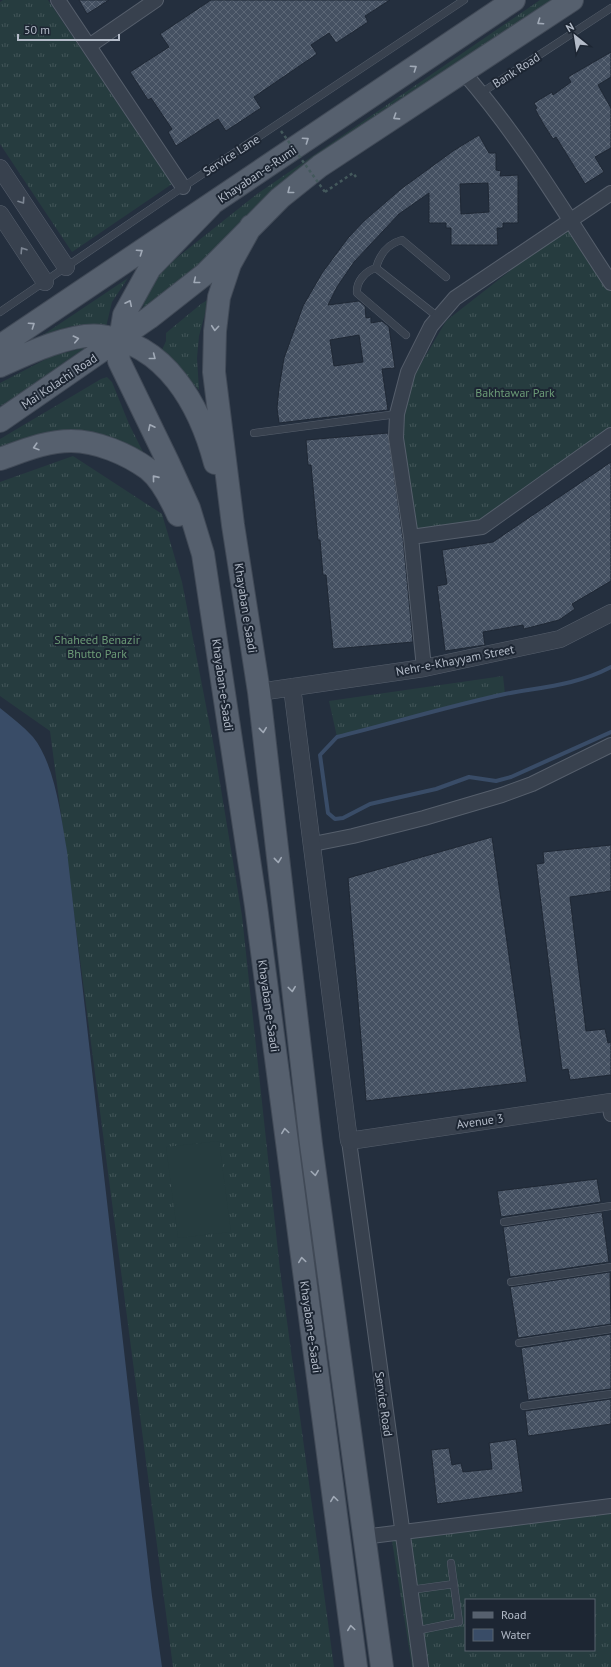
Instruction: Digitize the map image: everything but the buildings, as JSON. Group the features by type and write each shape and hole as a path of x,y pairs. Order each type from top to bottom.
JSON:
{"main road":[{"name":"Khayaban-e-Rumi","path":"0,346 514,0"},
{"path":"119,351 150,318 205,274 280,198 320,166 464,73 572,0"},
{"path":"119,351 124,315 150,268 211,205"},
{"path":"232,525 214,372 215,331 219,297 230,264 251,226"},
{"path":"0,366 55,343 87,336 101,336 119,351 142,348 173,375 186,392 211,446 232,525"},
{"name":"Mai Kolachi Road","path":"0,421 119,351"},
{"name":"Khayaban-e-Saadi","path":"119,351 189,508 203,554 256,906 356,1667"},
{"path":"0,459 39,445 71,441 102,446 148,470 169,495 194,549 208,588"},
{"name":"Khayaban e Saadi","path":"232,525 259,692"},
{"name":"Khayaban-e-Saadi","path":"259,692 311,1144 363,1537 382,1667"}],"street":[{"path":"58,0 183,186"},
{"path":"89,46 156,0"},
{"path":"464,73 482,93 570,220 611,283"},
{"path":"0,168 66,267"},
{"path":"424,668 411,538 396,438 397,414 408,372 421,344 438,317 455,298 611,193"},
{"path":"0,214 45,282"},
{"path":"411,538 482,527 611,435"},
{"name":"Nehr-e-Khayyam Street","path":"259,692 424,668 560,639 611,613"},
{"path":"292,687 349,1141"},
{"path":"312,844 353,836 424,818 502,795 532,784 611,745"},
{"name":"Avenue 3","path":"349,1141 610,1106"},
{"name":"Service Road","path":"349,1141 401,1532 421,1667"},
{"path":"363,1537 611,1506"}],"lane":[{"name":"Service Lane","path":"0,312 183,186 464,0"},
{"name":"Bank Road","path":"482,93 611,8"},
{"path":"376,268 383,251 395,242 402,240 446,277"},
{"path":"376,268 438,317"},
{"path":"376,268 371,269 361,278 357,288 357,293 406,335"},
{"path":"254,433 397,414"},
{"path":"504,1222 611,1206"},
{"path":"511,1282 611,1267"},
{"path":"519,1343 611,1329"},
{"path":"524,1406 611,1394"},
{"path":"416,1631 459,1622 451,1563"},
{"path":"410,1590 454,1584"}],"path":[{"path":"281,131 326,192 353,173 356,177"}],"green space":[{"path":"3,0 48,0 172,184 72,252 0,144 0,2"},
{"path":"540,0 553,0 218,246 163,297 142,311 148,288 169,264 257,194"},
{"name":"Bakhtawar Park","path":"570,229 611,290 611,444 482,527 418,542 403,446 403,423 412,379 446,321 525,259"},
{"path":"128,278 112,302 106,327 78,325 55,331 37,339"},
{"path":"209,299 199,336 197,358 199,390 162,350 166,341 166,333"},
{"path":"86,347 10,401 0,406 0,383 52,356"},
{"path":"107,377 112,382 129,424 146,458 127,445 0,450 0,439 101,379"},
{"name":"Shaheed Benazir Bhutto Park","path":"73,456 162,514 182,582 214,747 242,916 280,1270 334,1667 173,1667 50,731 0,696 0,482"},
{"path":"503,676 505,694 337,737 329,701"},
{"path":"219,1141 231,1232 178,1238 166,1147"},
{"path":"611,1507 611,1667 412,1667 392,1541"}],"water":[{"path":"0,708 29,733 41,748 47,761 56,791 67,851 152,1596 162,1667 0,1667"}],"waterway":[{"path":"611,667 572,682 505,694 337,737 320,755 328,813 335,819 343,818 370,804 436,789 469,777 496,781 511,777 611,732"}]}
